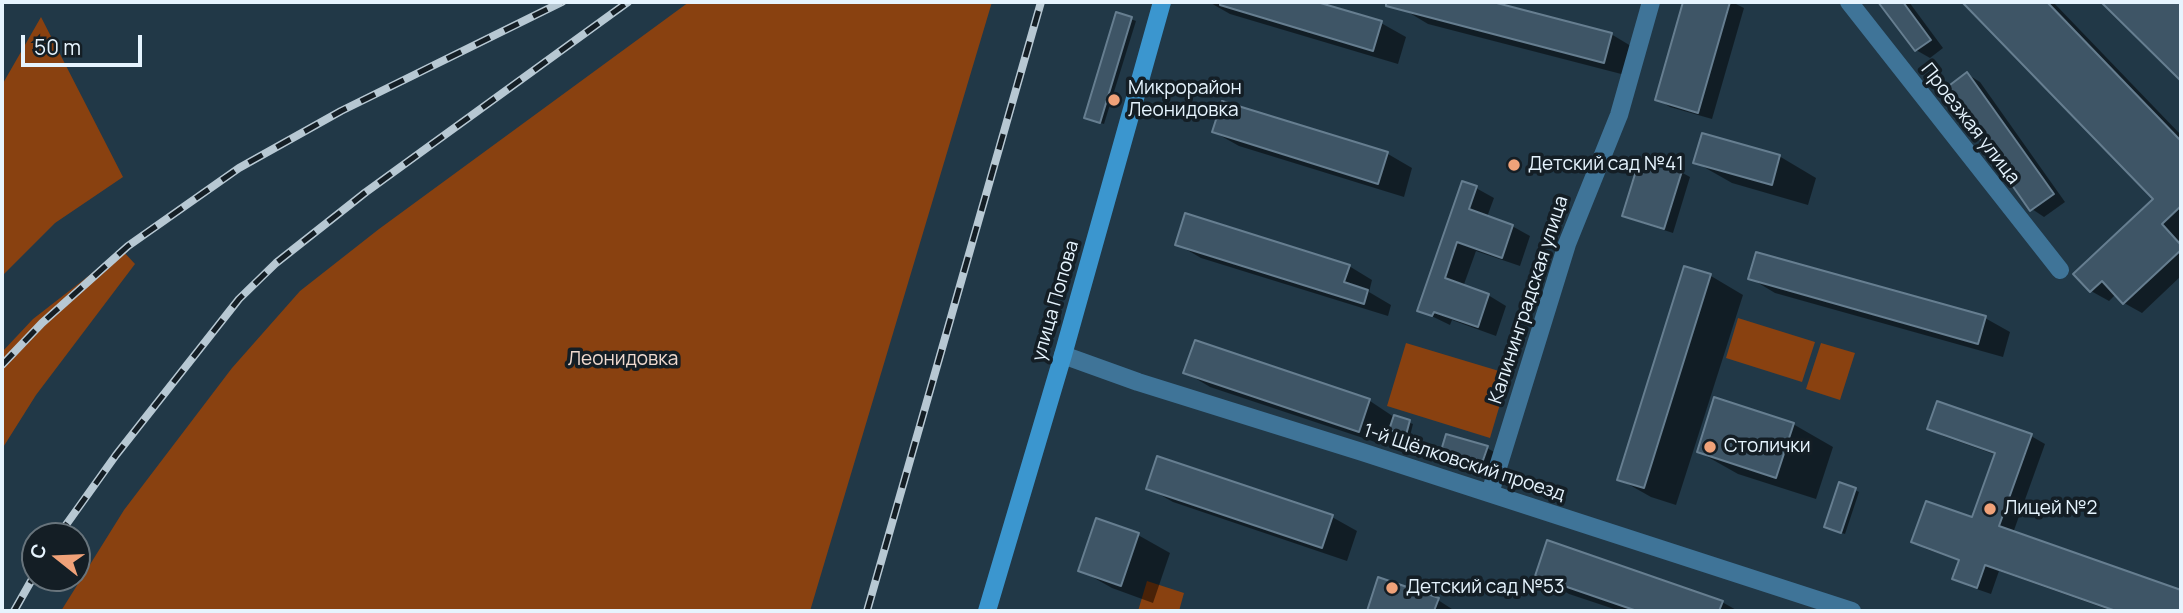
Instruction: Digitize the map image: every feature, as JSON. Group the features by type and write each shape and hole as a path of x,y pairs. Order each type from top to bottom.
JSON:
{"street":[{"name":"улица Попова","path":"987,611 1063,355 1162,2"},
{"name":"Калининградская улица","path":"1490,494 1567,244 1619,115 1651,2"},
{"name":"Проезжая улица","path":"1849,2 2060,270"},
{"name":"1-й Щёлковский проезд","path":"1063,355 1138,382 1852,611"}],"green space":[{"name":"Леонидовка","path":"689,2 992,2 810,611 61,611 73,592 91,592 91,563 124,510 232,368 300,291 379,229"},
{"path":"41,17 123,177 55,223 2,276 2,85"},
{"path":"122,250 135,264 36,395 2,449 2,352 33,319"},
{"path":"1738,318 1815,342 1802,382 1726,358"},
{"path":"1406,343 1509,374 1490,438 1387,406"},
{"path":"1821,343 1855,353 1840,400 1806,389"},
{"path":"1147,581 1184,593 1179,611 1138,611"}],"building":[{"path":"1220,2 1317,2 1382,21 1373,51 1220,5"},
{"path":"1386,2 1493,2 1612,33 1604,63 1386,6"},
{"path":"1683,2 1730,2 1698,113 1655,100"},
{"path":"1878,2 1903,2 1931,40 1915,51"},
{"path":"1962,2 2047,2 2181,141 2181,206 2162,224 2181,245 2181,250 2123,304 2102,281 2090,292 2073,274 2153,199"},
{"path":"2101,2 2181,2 2181,81"},
{"path":"1116,12 1132,17 1100,123 1084,118"},
{"path":"1967,72 2054,194 2030,211 1957,106 1955,108 1942,91"},
{"path":"1222,101 1388,152 1378,184 1212,132"},
{"path":"1702,133 1780,155 1772,185 1693,163"},
{"path":"1640,158 1682,171 1664,229 1622,216"},
{"path":"1462,181 1477,186 1469,209 1513,225 1502,258 1457,242 1445,278 1489,294 1478,327 1434,312 1432,316 1417,311"},
{"path":"1185,213 1350,265 1344,282 1368,290 1364,304 1175,245"},
{"path":"1756,252 1986,316 1978,344 1748,279"},
{"path":"1684,266 1711,274 1644,488 1617,480"},
{"path":"1195,340 1370,399 1359,432 1183,373"},
{"path":"1714,397 1794,423 1776,478 1697,452"},
{"name":"Лицей №2","path":"1937,401 2032,434 1999,526 2181,590 2181,611 2116,611 1985,565 1977,588 1952,579 1959,560 1911,542 1926,501 1972,517 1995,453 1927,429"},
{"path":"1394,415 1410,420 1406,435 1389,430"},
{"path":"1446,434 1488,446 1481,466 1440,454"},
{"path":"1157,456 1333,515 1322,548 1146,489"},
{"path":"1839,482 1856,488 1841,533 1824,527"},
{"path":"1096,518 1139,533 1121,586 1078,571"},
{"path":"1547,540 1723,601 1719,611 1637,611 1535,576"},
{"name":"Детский сад №53","path":"1378,577 1439,598 1434,611 1367,611"}],"railway":[{"path":"2,365 42,323 128,246 239,168 341,111 562,2"},
{"path":"68,522 116,455 239,299 276,263 366,192 628,2"},
{"path":"867,611 1041,2"},
{"path":"14,611 25,592"}],"place":[{"name":"Микрорайон Леонидовка","path":"1114,100"},
{"name":"Детский сад №41","path":"1514,165"},
{"name":"Столички","path":"1710,447"},
{"name":"Лицей №2","path":"1990,509"},
{"name":"Детский сад №53","path":"1392,588"}]}
